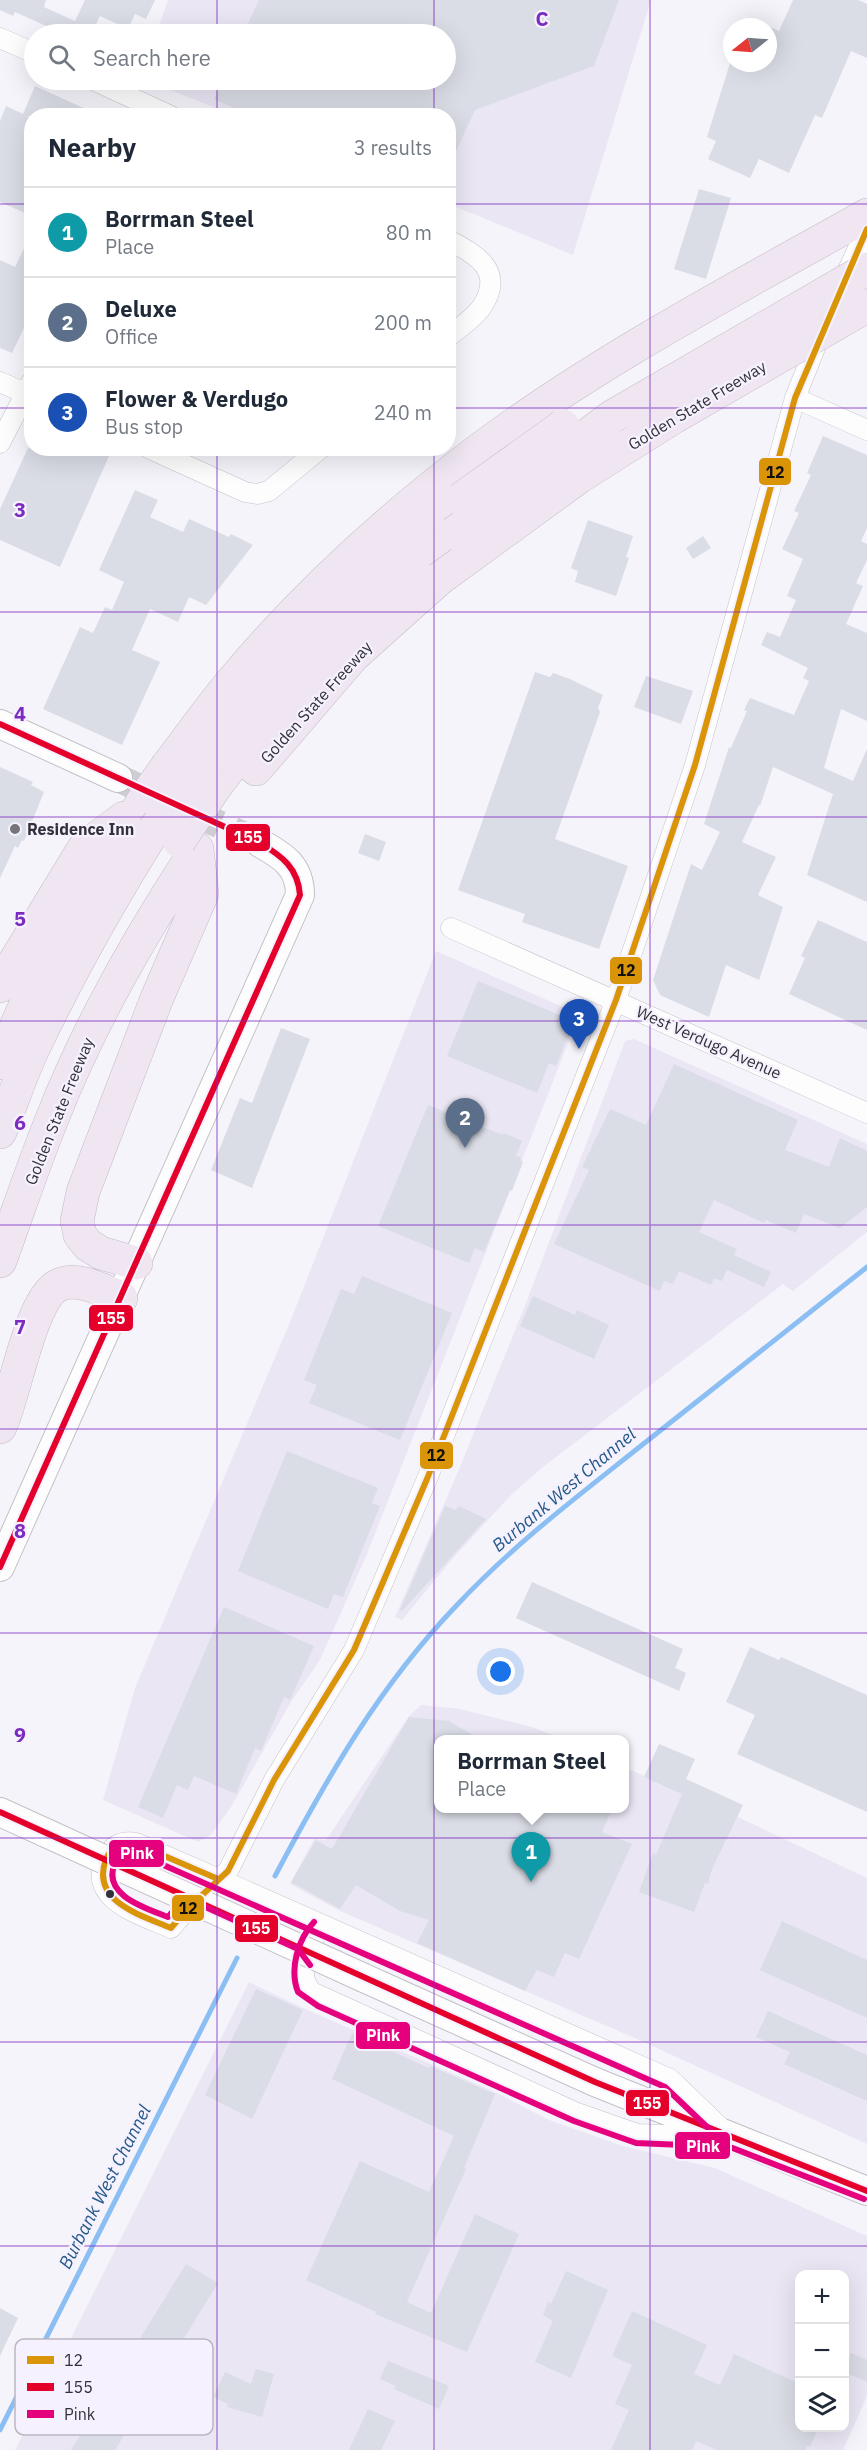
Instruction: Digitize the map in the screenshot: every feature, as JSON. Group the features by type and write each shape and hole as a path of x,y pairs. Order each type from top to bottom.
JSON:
{"highway":[{"name":"Golden State Freeway","path":"0,1261 52,1118 93,1029 132,955 154,828 203,782 232,682 290,616 374,536 475,453 568,388 668,327 867,215"},
{"path":"203,782 219,740 287,660 352,593 420,531 594,404 867,248"},
{"path":"203,782 264,723 317,661 407,572 454,532 613,416 867,269"},
{"name":"Golden State Freeway","path":"0,1064 32,990 60,938 154,828 203,782 270,751 353,656 439,579 579,477 674,417 867,306"},
{"path":"0,986 84,848 154,828"},
{"path":"0,1132 31,1053 80,956 154,828"},
{"path":"136,1263 101,1253 88,1245 80,1235 77,1221 83,1192 157,998 202,894 154,828"},
{"path":"0,1427 36,1315 48,1293 60,1284 76,1282 121,1298"}],"main road":[{"path":"0,724 118,778"},
{"path":"0,1567 300,895 300,883 288,860 260,843"},
{"path":"0,1812 595,2082 867,2191"}],"street":[{"path":"0,38 24,49"},
{"path":"114,90 153,108"},
{"path":"732,2138 670,2079 219,1879 136,1843 127,1841 112,1848 102,1866 107,1894 116,1903 171,1928 187,1909 219,1879 228,1871 274,1780 354,1650 431,1469 616,1000 695,765 795,399 867,229"},
{"path":"456,244 472,251 486,264 489,281 487,295 480,309 456,330"},
{"path":"0,382 24,389"},
{"path":"0,443 24,399"},
{"path":"795,399 867,430"},
{"path":"166,456 245,492 264,494 312,456"},
{"name":"West Verdugo Avenue","path":"451,928 867,1113"},
{"path":"187,1909 294,1957 302,1970 305,1986 312,1992 556,2105 637,2134 732,2138"},
{"path":"302,1970 314,1935 321,1928 328,1928"}],"shaded area":[{"path":"168,0 651,0 573,255 456,207 456,108 215,108 170,90 456,90 456,24 160,24"},
{"path":"436,951 574,1012 578,1018 367,1554 320,1660 291,1702 231,1807 211,1835 198,1842 103,1800 135,1688 290,1322"},
{"path":"634,1039 867,1144 867,1232 793,1291 783,1284 543,1467 511,1495 454,1557 402,1620 395,1617 460,1467 526,1303 625,1041"},
{"path":"421,1705 460,1709 532,1727 552,1735 434,1735 434,1813 629,1813 629,1769 867,1878 867,2144 637,2039 340,1911 290,1884 314,1839 326,1840 409,1716"},
{"path":"249,1982 497,2093 549,2120 623,2146 715,2168 867,2236 867,2396 843,2450 15,2450 22,2435 213,2435 213,2339 70,2339"}],"building":[{"path":"0,0 46,0 44,7 75,21 85,0 155,0 146,19 135,14 130,24 117,24 100,16 96,24 42,24 15,12 13,16 0,10"},
{"path":"259,0 619,0 594,66 475,110 456,152 456,108 234,108 214,99 218,90 456,90 456,24 248,24"},
{"path":"793,0 858,0 867,4 867,58 851,51 822,118 815,115 789,173 759,159 750,178 708,159 716,141 707,137 727,72 777,72 777,30 779,31"},
{"path":"33,90 44,90 83,108 26,108"},
{"path":"6,106 23,114 24,112 24,212 0,202 0,121"},
{"path":"699,189 731,198 706,279 674,269"},
{"path":"24,248 24,328 12,353 0,348 0,260 15,267"},
{"path":"823,436 867,455 867,528 861,541 867,544 867,560 856,583 863,586 846,624 867,633 867,721 841,709 824,768 853,781 867,749 867,902 807,875 833,794 773,767 760,806 742,842 776,857 758,895 783,907 759,980 726,965 709,1017 660,995 653,980 691,864 702,870 720,832 704,824 729,747 731,748 747,711 744,710 750,698 794,715 809,681 803,678 808,668 761,645 767,632 780,637 796,600 787,596 803,559 782,549 799,513 794,511 811,475 807,473"},
{"path":"24,456 109,456 60,567 0,540 0,509"},
{"path":"135,490 158,500 150,517 183,532 189,519 229,537 231,534 253,545 206,605 189,597 178,622 150,609 132,650 160,662 122,745 43,709 80,627 93,633 105,607 112,610 124,582 99,570"},
{"path":"588,520 633,536 626,557 629,558 616,596 575,582 578,571 571,568"},
{"path":"703,536 711,548 693,559 686,548"},
{"path":"535,672 550,677 553,673 603,695 598,708 600,712 555,839 628,866 599,949 522,922 525,914 458,890"},
{"path":"646,676 693,691 681,724 634,707"},
{"name":"Residence Inn","path":"0,767 33,782 31,785 44,792 24,841 22,840 18,848 15,846 0,878"},
{"path":"365,834 386,842 379,861 358,853"},
{"path":"818,920 867,942 867,1030 789,994 805,958 801,956"},
{"path":"478,981 574,1021 556,1066 549,1063 537,1093 447,1056"},
{"path":"281,1028 310,1039 252,1188 211,1170 240,1098 252,1103"},
{"path":"674,1064 798,1120 785,1150 829,1167 840,1138 867,1151 867,1207 840,1228 804,1214 796,1233 766,1220 764,1223 714,1200 699,1232 737,1249 734,1255 771,1272 764,1287 727,1270 722,1281 714,1278 711,1285 679,1271 673,1284 664,1281 660,1291 554,1244 589,1170 582,1167 610,1109 646,1125"},
{"path":"428,1105 522,1141 516,1156 521,1157 520,1160 523,1162 512,1191 510,1190 484,1252 475,1248 469,1263 378,1226"},
{"path":"362,1276 452,1313 400,1440 309,1403 317,1385 304,1380 341,1289 354,1294"},
{"path":"533,1296 575,1315 577,1310 609,1325 594,1359 520,1326"},
{"path":"287,1451 378,1488 372,1503 380,1506 343,1597 334,1594 328,1609 238,1571"},
{"path":"445,1506 456,1510 459,1506 486,1519 402,1611 400,1610"},
{"path":"532,1582 683,1649 675,1668 686,1673 679,1691 516,1618"},
{"path":"224,1607 314,1646 290,1700 284,1697 261,1751 255,1748 236,1794 194,1776 188,1790 177,1785 163,1818 138,1807"},
{"path":"750,1647 779,1660 781,1657 867,1695 867,1812 737,1754 755,1715 726,1702"},
{"path":"409,1717 449,1721 473,1735 434,1735 434,1813 610,1813 602,1832 632,1844 579,1959 565,1953 554,1977 537,1970 525,1991 417,1943 429,1920 400,1911 356,1885 340,1909 291,1882 316,1840 332,1849"},
{"path":"659,1744 695,1759 686,1779 743,1805 712,1869 708,1884 705,1883 694,1912 639,1892 653,1853 656,1855 682,1794 644,1777"},
{"path":"782,1921 867,1960 867,2018 760,1970"},
{"path":"256,1989 303,2010 252,2119 205,2095"},
{"path":"768,2011 867,2055 867,2101 784,2064 790,2052 756,2037"},
{"path":"352,2033 429,2068 430,2066 495,2094 464,2168 466,2169 407,2302 431,2313 475,2214 519,2234 467,2352 375,2314 376,2312 306,2280 360,2161 429,2192 454,2136 332,2079"},
{"path":"186,2264 218,2283 183,2339 140,2339"},
{"path":"566,2271 608,2290 571,2378 535,2362 553,2321 543,2315 548,2302 551,2304"},
{"path":"0,2308 18,2318 0,2356"},
{"path":"632,2311 707,2345 694,2374 720,2385 734,2354 795,2382 795,2432 817,2432 810,2447 807,2446 805,2450 717,2450 696,2441 692,2450 611,2450 629,2410 615,2404 632,2365 612,2356"},
{"path":"851,2353 867,2360 867,2382 849,2374"},
{"path":"388,2361 449,2386 439,2409 394,2389 396,2386 380,2379"},
{"path":"256,2369 274,2374 262,2417 227,2407 228,2404 213,2397 225,2372 251,2384"},
{"path":"368,2409 395,2421 381,2450 349,2450"},
{"path":"80,2435 124,2435 115,2450 71,2450"}],"waterway":[{"name":"Burbank West Channel","path":"275,1876 356,1734 403,1668 478,1583 546,1522 594,1483 867,1267"},
{"name":"Burbank West Channel","path":"46,2339 237,1958"},
{"name":"Burbank West Channel","path":"0,2430 15,2400"}],"tunnel":[{"path":"118,778 260,843"}],"transit line":[{"name":"12","path":"218,1879 132,1842 119,1845 110,1852 103,1874 105,1886 121,1905 171,1928 187,1909 228,1871 274,1780 354,1650 427,1479 616,1000 695,765 795,398 867,229"},
{"name":"155","path":"0,724 260,843 288,864 296,877 300,895 0,1567"},
{"name":"155","path":"0,1812 595,2082 867,2191"},
{"name":"Pink","path":"310,1965 298,1949 190,1900 181,1902 168,1917 137,1904 128,1899 114,1884 112,1874 116,1860 122,1854 134,1852 665,2087 726,2145"},
{"name":"Pink","path":"314,1922 303,1937 294,1974 298,1992 318,2006 574,2121 636,2143 730,2147 864,2199"}],"place":[{"name":"Residence Inn","path":"15,829"},
{"name":"Flower & Verdugo","path":"579,1049"},
{"name":"Deluxe","path":"465,1148"},
{"name":"Borrman Steel","path":"531,1882"}]}
